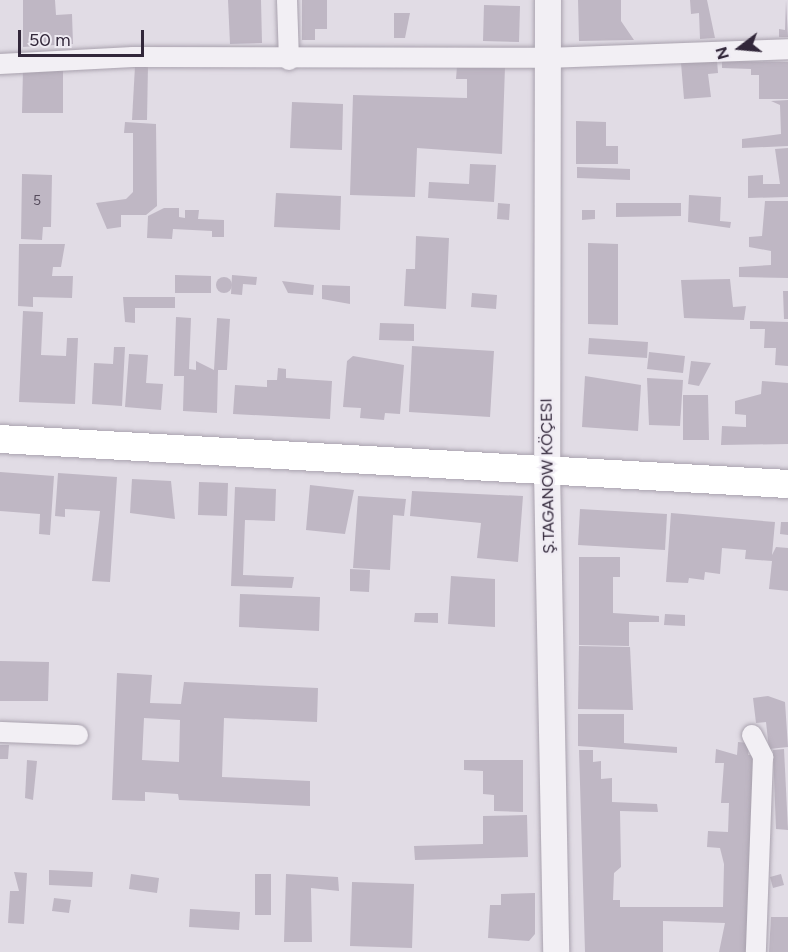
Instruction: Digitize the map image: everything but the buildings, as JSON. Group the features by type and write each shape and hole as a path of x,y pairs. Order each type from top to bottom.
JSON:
{"main road":[{"path":"0,439 788,484"}],"street":[{"path":"287,0 289,60"},
{"name":"Ş.TAGANOW KÖÇESI","path":"548,0 546,58 547,471 556,952"},
{"path":"0,64 133,57 289,60 546,58 788,49"},
{"path":"0,732 78,735"},
{"path":"752,735 763,757 756,952"}]}
